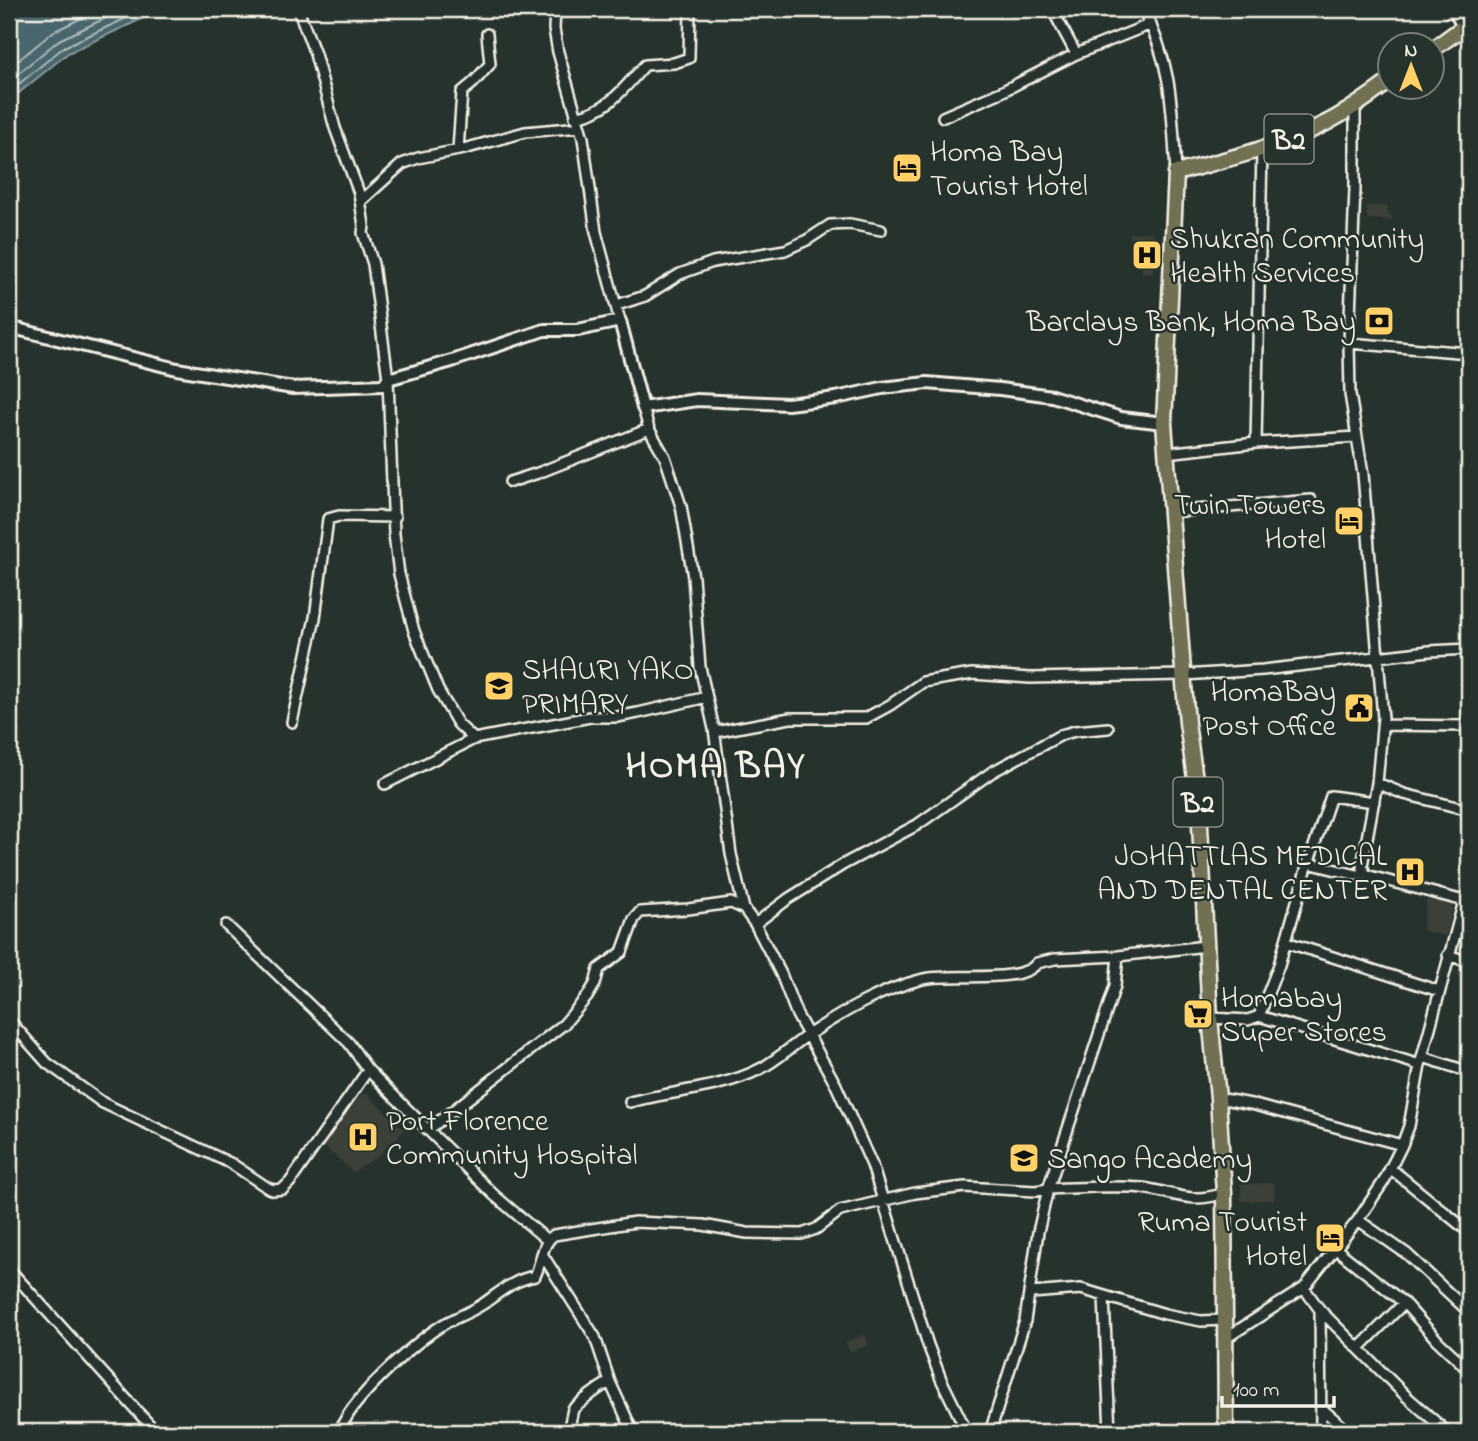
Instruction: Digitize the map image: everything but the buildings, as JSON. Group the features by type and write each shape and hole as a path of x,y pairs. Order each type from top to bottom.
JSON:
{"highway":[{"path":"1446,40 1466,25"},
{"name":"B2","path":"1226,1432 1224,1193 1210,1018 1199,806 1183,675 1164,423 1176,173 1262,149 1325,124 1376,92"}],"street":[{"path":"298,9 315,54 335,128 359,193 363,233 373,264 388,379 394,534 399,574 414,631 438,690 458,724 474,739"},
{"path":"555,9 554,29 558,52 580,127 596,232 649,429 665,457 681,506 693,577 700,667 714,729 731,854 744,909 755,924 781,974 808,1036 836,1085 872,1165 928,1345 967,1432"},
{"path":"575,117 592,114 607,106 646,65 674,63 689,58 690,9"},
{"path":"1052,9 1076,54"},
{"path":"1145,9 1168,71 1176,173"},
{"path":"1453,9 1466,25"},
{"path":"943,117 1001,92 1076,54 1151,24"},
{"path":"458,150 463,92 490,64 487,34"},
{"path":"1355,107 1350,394 1363,474 1382,725 1377,783 1362,866 1366,875"},
{"path":"360,202 402,164 418,158 525,132 580,127"},
{"path":"1256,443 1262,149"},
{"path":"617,305 645,296 680,274 713,262 785,250 830,225 850,224 881,230"},
{"path":"9,327 177,369 293,388 384,385 388,379 544,330 578,330 620,321"},
{"path":"1349,343 1469,353"},
{"path":"643,408 697,400 788,404 927,383 1052,396 1121,418 1164,423"},
{"path":"510,482 649,429"},
{"path":"1166,453 1256,443 1357,437"},
{"path":"1171,512 1311,500"},
{"path":"292,722 315,618 328,519 339,516 395,517"},
{"path":"714,729 715,732 790,718 866,718 923,682 951,676 972,674 1030,678 1183,675 1263,670 1469,649"},
{"path":"385,784 474,739 577,719 617,717 707,697"},
{"path":"1382,725 1469,726"},
{"path":"755,924 844,864 917,825 978,780 1002,766 1061,735 1108,728"},
{"path":"1377,783 1469,810"},
{"path":"1259,1016 1279,965 1308,863 1331,796 1374,802"},
{"path":"1226,1338 1304,1288 1358,1220 1390,1168 1409,1126 1448,955 1467,897 1308,863"},
{"path":"428,1130 564,1024 587,997 599,969 622,952 634,919 640,912 731,903 744,909"},
{"path":"226,925 349,1042 368,1070 494,1195 547,1240"},
{"path":"1286,942 1439,991"},
{"path":"630,1102 738,1079 777,1059 808,1036 864,1002 924,978 942,975 1013,975 1033,969 1037,963 1055,959 1118,956 1206,946"},
{"path":"1448,955 1469,962"},
{"path":"990,1432 1031,1293 1038,1232 1048,1189 1115,986 1118,956"},
{"path":"1210,1018 1248,1020 1259,1016 1469,1072"},
{"path":"9,1020 47,1063 103,1103 232,1164 273,1190 283,1189 290,1182 368,1070"},
{"path":"1218,1098 1251,1104 1402,1145"},
{"path":"1390,1168 1469,1233"},
{"path":"340,1432 342,1421 384,1373 442,1326 521,1278 535,1276 547,1240 554,1235 635,1222 703,1224 747,1233 802,1234 816,1229 840,1211 915,1194 965,1187 1035,1191 1145,1189 1191,1198 1209,1198 1224,1193"},
{"path":"1358,1220 1406,1254 1469,1312"},
{"path":"1336,1249 1404,1303 1466,1367"},
{"path":"542,1254 595,1337 610,1382 633,1432"},
{"path":"9,1269 156,1432"},
{"path":"1304,1288 1320,1310 1406,1396 1447,1432"},
{"path":"1031,1293 1081,1289 1165,1314 1201,1321 1224,1320"},
{"path":"1104,1297 1110,1432"},
{"path":"1359,1348 1404,1303"},
{"path":"1320,1310 1321,1432"},
{"path":"1466,1367 1469,1350"},
{"path":"568,1432 573,1409 594,1389 610,1382"},
{"path":"1321,1408 1349,1432"}],"shaded area":[{"path":"1367,206 1388,206 1388,215 1392,216 1392,220 1367,219"},
{"name":"Shukran Community Health Services","path":"1153,232 1153,273 1142,273 1142,238 1130,238 1130,233"},
{"path":"1428,894 1455,901 1446,936 1422,930"},
{"name":"Port Florence Community Hospital","path":"366,1093 404,1130 378,1156 353,1172 323,1145 360,1096"},
{"path":"1274,1183 1274,1200 1241,1201 1241,1184"},
{"path":"865,1335 869,1345 850,1352 846,1342"}],"water":[{"path":"9,9 163,9 68,53 9,101"}],"place":[{"name":"Homa Bay Tourist Hotel","path":"907,168"},
{"name":"Shukran Community Health Services","path":"1147,255"},
{"name":"Barclays Bank, Homa Bay","path":"1379,321"},
{"name":"Twin Towers Hotel","path":"1349,521"},
{"name":"SHAURI YAKO PRIMARY","path":"499,686"},
{"name":"HomaBay Post Office","path":"1359,708"},
{"name":"JOHATTLAS MEDICAL AND DENTAL CENTER","path":"1410,872"},
{"name":"Homabay Super Stores","path":"1198,1014"},
{"name":"Port Florence Community Hospital","path":"363,1137"},
{"name":"Sango Academy","path":"1024,1158"},
{"name":"Ruma Tourist Hotel","path":"1330,1238"}],"district":[{"name":"HOMA BAY","path":"716,764"}]}
